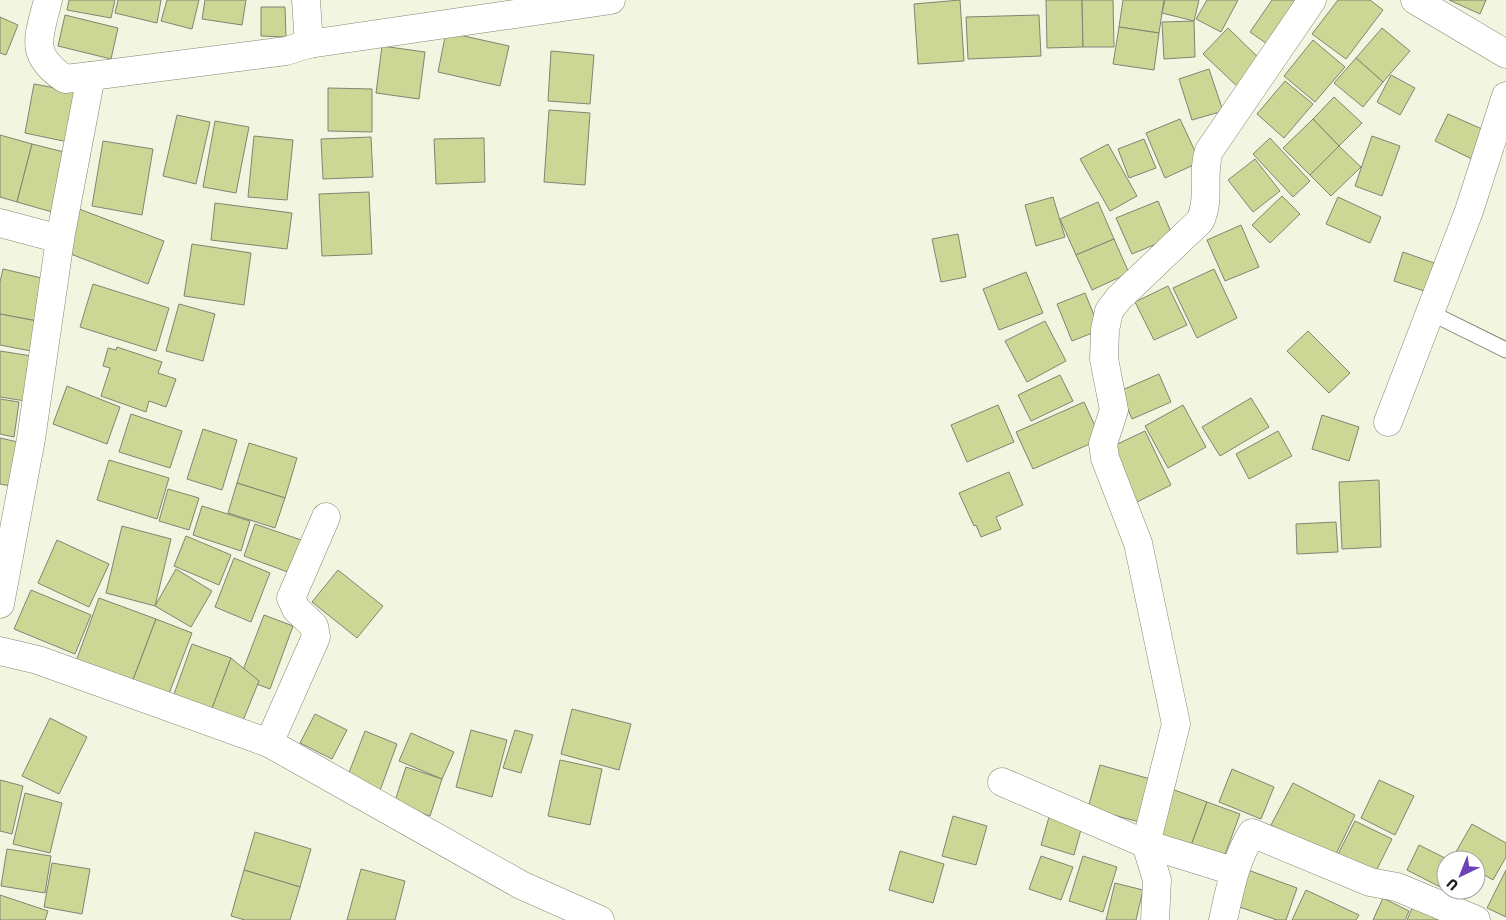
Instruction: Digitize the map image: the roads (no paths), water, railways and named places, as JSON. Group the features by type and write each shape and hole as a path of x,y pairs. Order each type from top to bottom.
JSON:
{"street":[{"path":"48,0 38,50 40,56 52,69 65,79 286,51 309,44 611,0"},
{"path":"306,0 309,44"},
{"path":"1155,920 1156,880 1146,844 1176,724 1138,543 1105,458 1103,444 1114,410 1104,359 1106,324 1112,305 1200,221 1206,202 1205,166 1209,151 1312,0"},
{"path":"1415,0 1506,54"},
{"path":"0,604 31,439 60,239 91,76"},
{"path":"1388,422 1469,211 1506,96"},
{"path":"0,223 60,239"},
{"path":"269,743 316,637 314,626 296,609 291,598 326,517"},
{"path":"0,651 38,660 269,743 521,885 600,920"},
{"path":"1002,782 1146,844 1233,872"},
{"path":"1223,920 1233,872 1240,853 1252,833 1370,882 1397,886 1476,920"}],"lane":[{"path":"1431,314 1506,350"}]}
